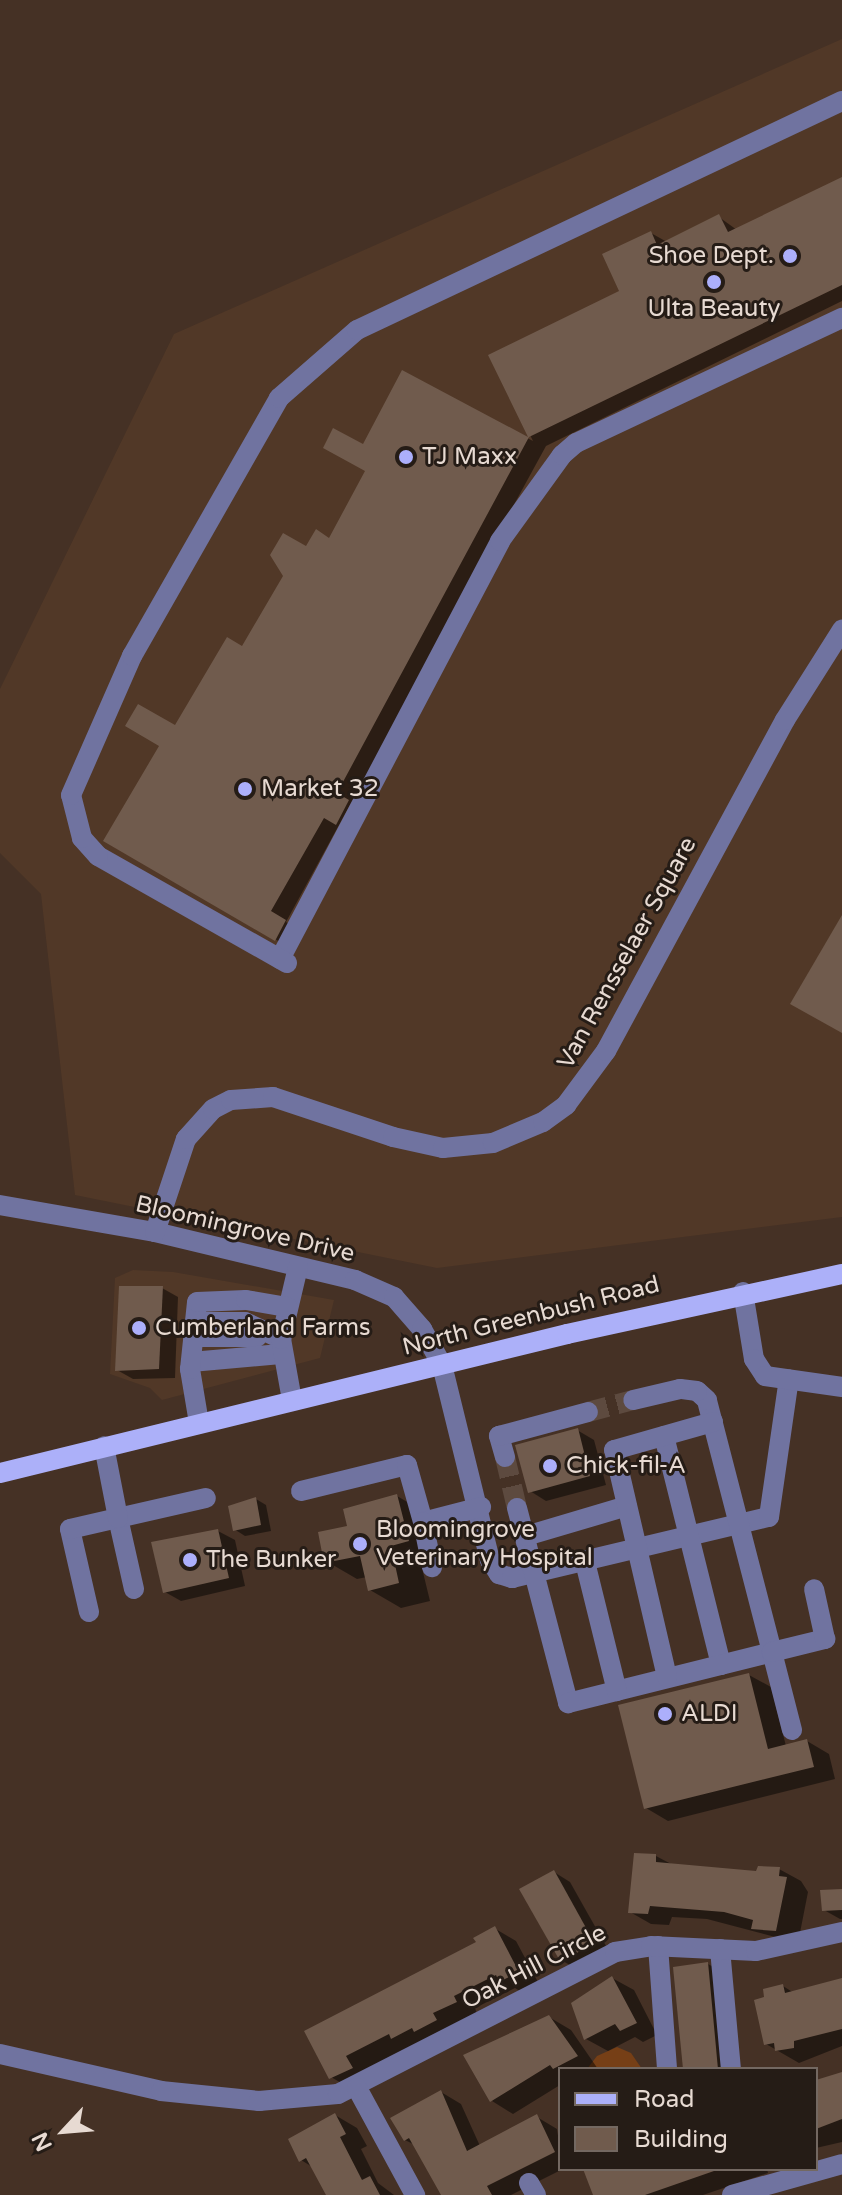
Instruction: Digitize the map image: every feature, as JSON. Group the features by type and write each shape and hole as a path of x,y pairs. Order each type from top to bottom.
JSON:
{"main road":[{"name":"North Greenbush Road","path":"0,1473 743,1292 842,1274"}],"street":[{"path":"842,101 357,330 279,398 132,656 71,795 82,838 98,856 284,961 500,541 562,455 576,443 842,318"},
{"name":"Van Rensselaer Square","path":"155,1232 186,1139 213,1109 231,1100 273,1097 393,1137 443,1148 493,1143 519,1134 566,1105 606,1051 790,711 842,630"},
{"name":"Bloomingrove Drive","path":"0,1205 155,1232 355,1280 394,1297 422,1329 442,1365 481,1507 490,1560 499,1574 538,1575"},
{"path":"292,1400 281,1346 298,1267"},
{"path":"743,1292 754,1359 765,1376 842,1387"},
{"path":"199,1423 194,1335 197,1302 211,1300 287,1307"},
{"path":"194,1335 245,1322 281,1346"},
{"path":"194,1335 281,1346"},
{"path":"538,1575 688,1534 769,1517 789,1379"},
{"path":"633,1400 668,1391 697,1391 707,1400 792,1730"},
{"path":"505,1457 499,1436 588,1412"},
{"path":"667,1677 614,1450 713,1422"},
{"path":"664,1436 721,1665"},
{"path":"104,1446 134,1589"},
{"path":"301,1491 407,1465 432,1567"},
{"path":"89,1612 70,1529 206,1498"},
{"path":"526,1536 627,1506"},
{"path":"423,1522 481,1507"},
{"path":"517,1508 538,1575 568,1703 825,1639 814,1589"},
{"path":"585,1562 617,1691"},
{"name":"Oak Hill Circle","path":"0,2054 161,2091 259,2101 357,2088 615,1952 658,1946 756,1951 842,1932"},
{"path":"658,1946 667,2067"},
{"path":"720,1949 731,2067"},
{"path":"357,2088 415,2195"},
{"path":"818,2171 842,2164"},
{"path":"732,2195 817,2171"}],"shaded area":[{"path":"842,39 842,1217 437,1268 75,1195 41,894 0,853 0,689 174,334"},
{"path":"133,1270 173,1272 334,1300 320,1358 162,1400 150,1388 110,1374 115,1278"},
{"path":"617,2047 631,2053 641,2067 589,2067 597,2056"}],"building":[{"path":"842,177 842,285 529,437 337,793 349,800 336,825 324,818 271,911 286,920 275,941 103,841 159,746 125,726 138,704 175,725 227,637 242,646 283,576 270,555 283,533 306,546 316,529 329,538 365,471 323,448 333,428 363,444 402,370 528,437 488,355 619,291 602,254 651,231 657,245 719,214 728,232"},
{"path":"842,915 842,1033 790,1004"},
{"name":"Cumberland Farms","path":"119,1286 163,1286 159,1369 115,1371"},
{"path":"578,1428 590,1476 528,1493 515,1445"},
{"name":"Bloomingrove Veterinary Hospital","path":"397,1494 409,1541 391,1546 399,1583 368,1591 360,1556 324,1563 318,1532 347,1526 343,1509"},
{"path":"256,1497 261,1525 233,1531 228,1506"},
{"name":"The Bunker","path":"218,1529 229,1578 163,1593 151,1542"},
{"path":"749,1673 768,1749 807,1739 814,1767 644,1809 618,1705"},
{"path":"634,1853 656,1854 656,1862 756,1871 758,1866 780,1867 779,1876 787,1877 776,1931 751,1929 753,1920 724,1912 650,1906 648,1914 628,1913"},
{"path":"554,1870 595,1944 560,1961 519,1889"},
{"path":"842,1889 842,1910 822,1911 820,1890"},
{"path":"495,1926 519,1972 499,1982 496,1975 454,1996 457,2002 433,2013 437,2020 414,2032 412,2028 391,2039 389,2034 346,2056 353,2068 329,2079 304,2031 476,1942 473,1938"},
{"path":"708,1962 718,2067 683,2067 673,1967"},
{"path":"612,1976 637,2023 620,2031 615,2024 584,2040 571,2003"},
{"path":"842,1978 842,2029 794,2041 794,2048 775,2051 774,2043 764,2045 754,2000 764,1997 763,1989 783,1984 785,1993"},
{"path":"549,2015 578,2056 553,2069 550,2065 490,2102 463,2055"},
{"path":"842,2072 842,2119 818,2128 818,2079"},
{"path":"441,2090 467,2151 537,2114 555,2152 487,2186 492,2195 441,2195 409,2138 404,2141 390,2118"},
{"path":"335,2113 346,2134 340,2137 362,2180 370,2176 380,2195 326,2195 306,2158 299,2162 288,2139"},
{"path":"584,2171 714,2171 645,2195 593,2195"}],"tunnel":[{"path":"588,1412 633,1400"},
{"path":"505,1457 517,1508"}],"place":[{"name":"Shoe Dept.","path":"790,256"},
{"name":"Ulta Beauty","path":"714,282"},
{"name":"TJ Maxx","path":"406,457"},
{"name":"Market 32","path":"245,789"},
{"name":"Cumberland Farms","path":"139,1328"},
{"name":"Chick-fil-A","path":"550,1466"},
{"name":"Bloomingrove Veterinary Hospital","path":"360,1544"},
{"name":"The Bunker","path":"190,1560"},
{"name":"ALDI","path":"665,1714"}]}
